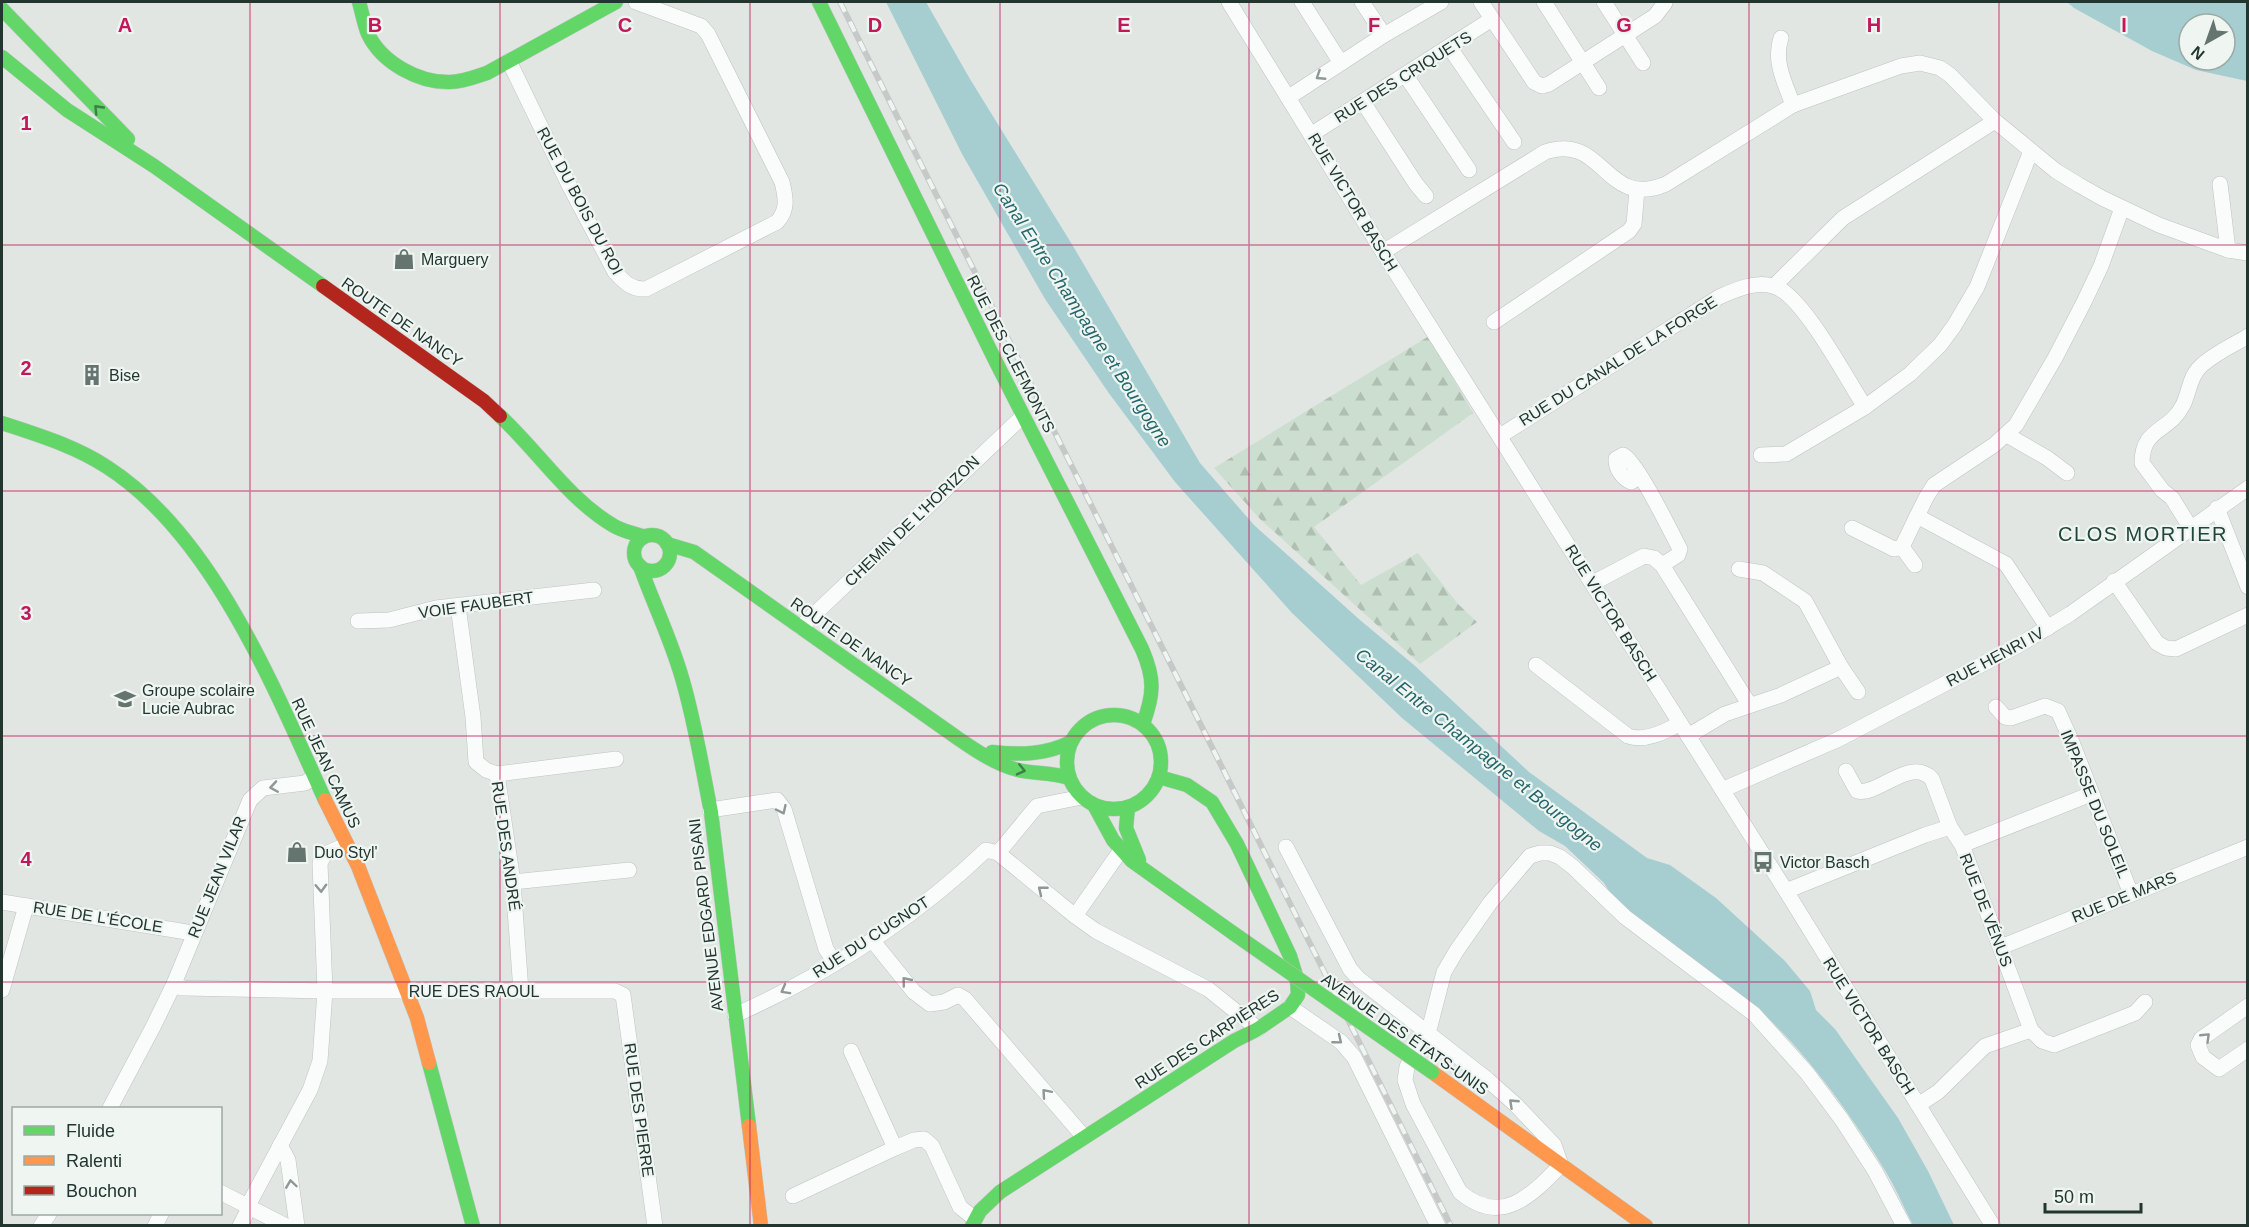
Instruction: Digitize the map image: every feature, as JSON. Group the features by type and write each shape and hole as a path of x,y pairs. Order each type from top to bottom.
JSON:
{"main road":[{"path":"359,2 369,34 376,46 404,70 432,81 454,82 470,79 509,61 616,2"},
{"name":"RUE DES CLEFMONTS","path":"819,2 891,153 1107,578 1152,672 1152,693 1143,724"},
{"name":"ROUTE DE NANCY","path":"2,9 154,166"},
{"name":"ROUTE DE NANCY","path":"2,57 67,110 154,166 484,401 524,438 575,496 614,526 634,550"},
{"name":"RUE JEAN CAMUS","path":"2,423 42,435 84,454 109,468 132,485 184,540 210,576 244,632 271,682 346,845 358,866 407,991 426,1047 473,1226"},
{"name":"ROUTE DE NANCY","path":"614,526 644,537"},
{"path":"663,565 670,554 667,544 660,537 644,537 638,542 634,556 640,566 651,571 690,557 707,561"},
{"name":"ROUTE DE NANCY","path":"667,544 694,552 976,750 1006,766 1069,778"},
{"name":"AVENUE EDGARD PISANI","path":"654,607 653,590 663,565"},
{"name":"AVENUE EDGARD PISANI","path":"640,566 681,675 692,715 710,810 761,1226"},
{"path":"1121,715 1143,724 1157,742 1161,754 1159,777 1147,796 1128,807 1117,809 1088,801 1069,778 1066,762 1071,742 1086,723 1103,716 1121,715"},
{"path":"976,750 1032,754 1059,748 1071,742"},
{"name":"RUE DES CARPIÈRES","path":"974,1222 988,1202 1000,1192 1234,1041 1258,1029 1290,1007 1298,994 1299,986 1290,956 1237,844 1212,802 1187,785 1159,777"},
{"name":"AVENUE DES ÉTATS-UNIS","path":"1088,801 1121,850 1145,871 1432,1072 1646,1226"},
{"name":"AVENUE DES ÉTATS-UNIS","path":"1128,807 1125,822 1126,833 1145,871"}],"street":[{"name":"RUE DU BOIS DU ROI","path":"509,61 569,185 615,272 634,288 646,289 777,222 784,214 786,195 708,33 701,26 636,2"},
{"name":"RUE VICTOR BASCH","path":"1229,2 1383,252 1786,891 1992,1226"},
{"path":"1302,2 1341,63"},
{"path":"1362,2 1384,35"},
{"path":"1289,97 1384,35 1424,5 1441,2"},
{"path":"1482,2 1534,82 1542,86 1549,84 1655,16 1665,3"},
{"path":"1544,2 1599,88"},
{"path":"1604,2 1643,63"},
{"name":"RUE DES CRIQUETS","path":"1312,134 1450,48 1492,19"},
{"path":"1781,38 1777,48 1777,60 1793,105"},
{"path":"1450,48 1514,142"},
{"path":"1383,252 1529,161 1555,148 1569,148 1582,152 1598,163 1618,183 1637,190 1647,190 1666,184 1793,105 1901,66 1920,63 1940,68 1950,75 1995,121 2031,151 2079,185 2159,225 2228,250 2247,253"},
{"path":"1406,75 1469,170"},
{"path":"1363,102 1426,196"},
{"path":"1864,407 1802,308 1794,298 1774,286 1843,218 1995,121"},
{"path":"1761,455 1786,454 1864,407 1910,374 1927,358 1954,326 1966,307 1987,264 2031,151"},
{"path":"2220,184 2228,250"},
{"path":"1494,322 1629,231 1635,218 1637,190"},
{"path":"1902,547 1926,496 1934,485 2007,435 2016,425 2070,332 2101,266 2122,208"},
{"name":"RUE DU CANAL DE LA FORGE","path":"1500,436 1719,297 1742,288 1774,286"},
{"path":"2190,527 2172,498 2162,490 2142,464 2143,446 2148,438 2175,418 2195,372 2247,336"},
{"name":"CHEMIN DE L'HORIZON","path":"801,627 1023,416"},
{"path":"2007,435 2047,458 2067,473"},
{"path":"1640,477 1680,549 1678,555 1662,566"},
{"name":"RUE HENRI IV","path":"1722,790 1839,740 2049,628 2247,488"},
{"path":"2217,508 2247,587"},
{"path":"1917,516 2006,564 2049,628"},
{"path":"1852,528 1894,549 1902,547"},
{"path":"1902,547 1915,565"},
{"path":"1593,583 1644,556 1654,558 1662,566 1749,704"},
{"path":"1739,569 1763,573 1804,601 1841,667 1858,692"},
{"path":"2114,581 2157,643 2166,648 2176,649 2247,615"},
{"name":"VOIE FAUBERT","path":"358,621 389,620 436,608 594,590"},
{"name":"RUE DES ANDRÉ","path":"458,606 473,717 476,762 486,770 497,774 513,882 521,991"},
{"path":"1536,665 1628,736 1636,738 1684,729 1749,704 1781,695 1841,667"},
{"name":"IMPASSE DU SOLEIL","path":"1996,707 2005,717 2011,718 2045,706 2058,711 2131,894"},
{"path":"497,774 615,759"},
{"name":"RUE DE VÉNUS","path":"1846,771 1857,791 1863,792 1894,778 1920,771 1932,779 1950,826 1962,845 2031,1030"},
{"name":"RUE JEAN VILAR","path":"111,1107 173,986 243,812 250,800 263,789 305,783 314,777"},
{"path":"1962,845 2091,794"},
{"path":"710,810 777,800 783,809 826,949 835,963"},
{"name":"RUE DU CUGNOT","path":"735,1015 761,1004 872,940 937,894 987,850 998,853 1037,806 1088,801"},
{"path":"1786,891 1950,826"},
{"path":"240,1226 251,1200 310,1090 320,1061 325,991 320,863 325,854 346,845"},
{"path":"1286,847 1350,969 1359,979 1428,1034 1488,1080 1554,1145 1561,1165 1525,1201 1512,1209 1498,1212 1484,1210 1470,1203 1460,1192 1407,1089 1405,1080 1407,1067 1414,1051 1428,1034 1444,972 1456,950 1490,903 1530,856 1540,852 1550,853 1573,867 1625,917 1754,1014 1807,1073 1842,1120 1875,1171 1904,1226"},
{"name":"RUE DE MARS","path":"2001,947 2247,847"},
{"path":"1074,916 1121,850"},
{"path":"998,853 1074,916 1096,931 1208,989 1258,1029"},
{"path":"513,882 629,870"},
{"name":"RUE DE L'ÉCOLE","path":"2,902 194,933"},
{"path":"2,990 26,906"},
{"path":"872,940 914,992 930,1004 944,1002 958,995 965,999 1084,1137"},
{"path":"173,986 325,991"},
{"name":"RUE DES RAOUL","path":"325,991 615,991 623,995"},
{"name":"RUE DES PIERRE","path":"623,995 655,1226"},
{"path":"1918,1105 1938,1092 1985,1046 2031,1030 2042,1041 2054,1045 2135,1013 2145,1002"},
{"path":"2247,1006 2201,1040 2199,1045 2203,1057 2219,1069 2247,1048"},
{"path":"1290,1007 1341,1042 1354,1057 1437,1226"},
{"path":"851,1051 895,1148"},
{"path":"793,1196 895,1148 914,1140 924,1139 932,1146 960,1207 974,1222"},
{"path":"280,1145 288,1160 297,1226"},
{"path":"222,1193 286,1226"}],"green space":[{"path":"1429,336 1473,413 1314,527 1361,585 1418,553 1458,604 1477,622 1420,664 1260,519 1214,468"}],"water":[{"name":"Canal Entre Champagne et Bourgogne","path":"886,2 926,2 1200,463 1254,525 1414,665 1529,772 1647,858 1670,865 1716,898 1785,961 1810,991 1816,1010 1835,1029 1898,1118 1928,1171 1954,1225 1913,1225 1886,1172 1854,1122 1814,1069 1771,1021 1614,899 1604,883 1565,846 1539,831 1402,718 1292,613 1175,482 1108,392 1045,299 962,154"},
{"path":"2067,2 2247,2 2247,81 2205,72 2237,72 2237,12 2177,12 2177,62 2152,51"}],"railway":[{"path":"840,2 1451,1226"}],"traffic: fast":[{"path":"359,2 368,34 382,54 414,75 450,82 487,73 616,2"},
{"path":"819,2 996,362 1142,649 1152,686 1143,724"},
{"path":"2,9 128,139"},
{"path":"2,57 67,110 154,166 323,286"},
{"path":"500,416 568,489 597,515 614,526 644,537"},
{"path":"2,423 69,447 107,467 145,496 179,532 209,573 237,618 285,711 325,800"},
{"path":"652,535 664,541 670,553 664,565 652,571 640,565 634,553 640,541 652,535"},
{"path":"667,544 694,552 986,756 1018,770 1069,778"},
{"path":"640,566 678,664 691,711 711,812 749,1126"},
{"path":"1114,715 1132,718 1147,729 1158,744 1161,762 1158,780 1147,795 1132,806 1114,809 1096,806 1081,795 1070,780 1067,762 1070,744 1081,729 1096,718 1114,715"},
{"path":"992,752 1032,753 1071,742"},
{"path":"972,1226 980,1211 1000,1192 1234,1041 1258,1029 1290,1007 1298,995 1297,979 1290,956 1237,844 1212,802 1187,785 1159,777"},
{"path":"1094,805 1113,840 1132,861 1233,933"},
{"path":"1128,807 1126,828 1139,860"},
{"path":"1233,933 1432,1072"},
{"path":"429,1063 473,1226"}],"traffic: slow":[{"path":"325,800 358,866 417,1018 429,1063"},
{"path":"1432,1072 1646,1226"},
{"path":"749,1126 761,1226"}],"traffic: jam":[{"path":"323,286 484,401 500,416"}],"place":[{"name":"Marguery","path":"404,259"},
{"name":"Bise","path":"92,375"},
{"name":"Groupe scolaire Lucie Aubrac","path":"125,699"},
{"name":"Duo Styl'","path":"297,852"},
{"name":"Victor Basch","path":"1763,862"}],"district":[{"name":"CLOS MORTIER","path":"2143,534"}]}
